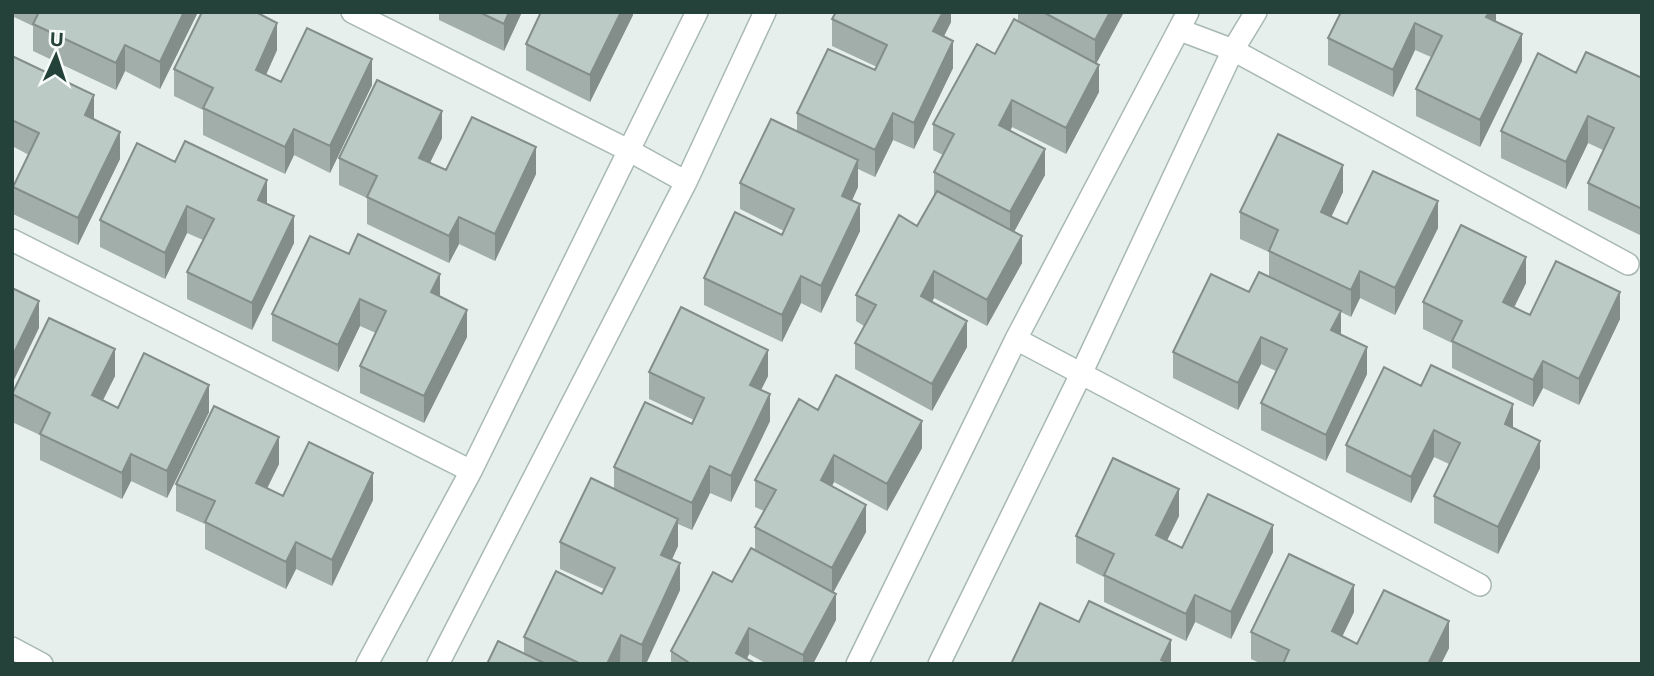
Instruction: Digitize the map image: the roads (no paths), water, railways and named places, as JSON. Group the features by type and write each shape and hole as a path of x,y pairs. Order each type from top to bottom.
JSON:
{"street":[{"path":"352,12 630,151 686,182"},
{"path":"367,664 471,471 697,12"},
{"path":"438,664 686,182 765,12"},
{"path":"939,664 1081,374 1233,50 1256,12"},
{"path":"857,664 1016,339 1184,21 1628,264"},
{"path":"12,240 471,471"},
{"path":"1016,339 1480,585"},
{"path":"12,648 42,664"}]}
